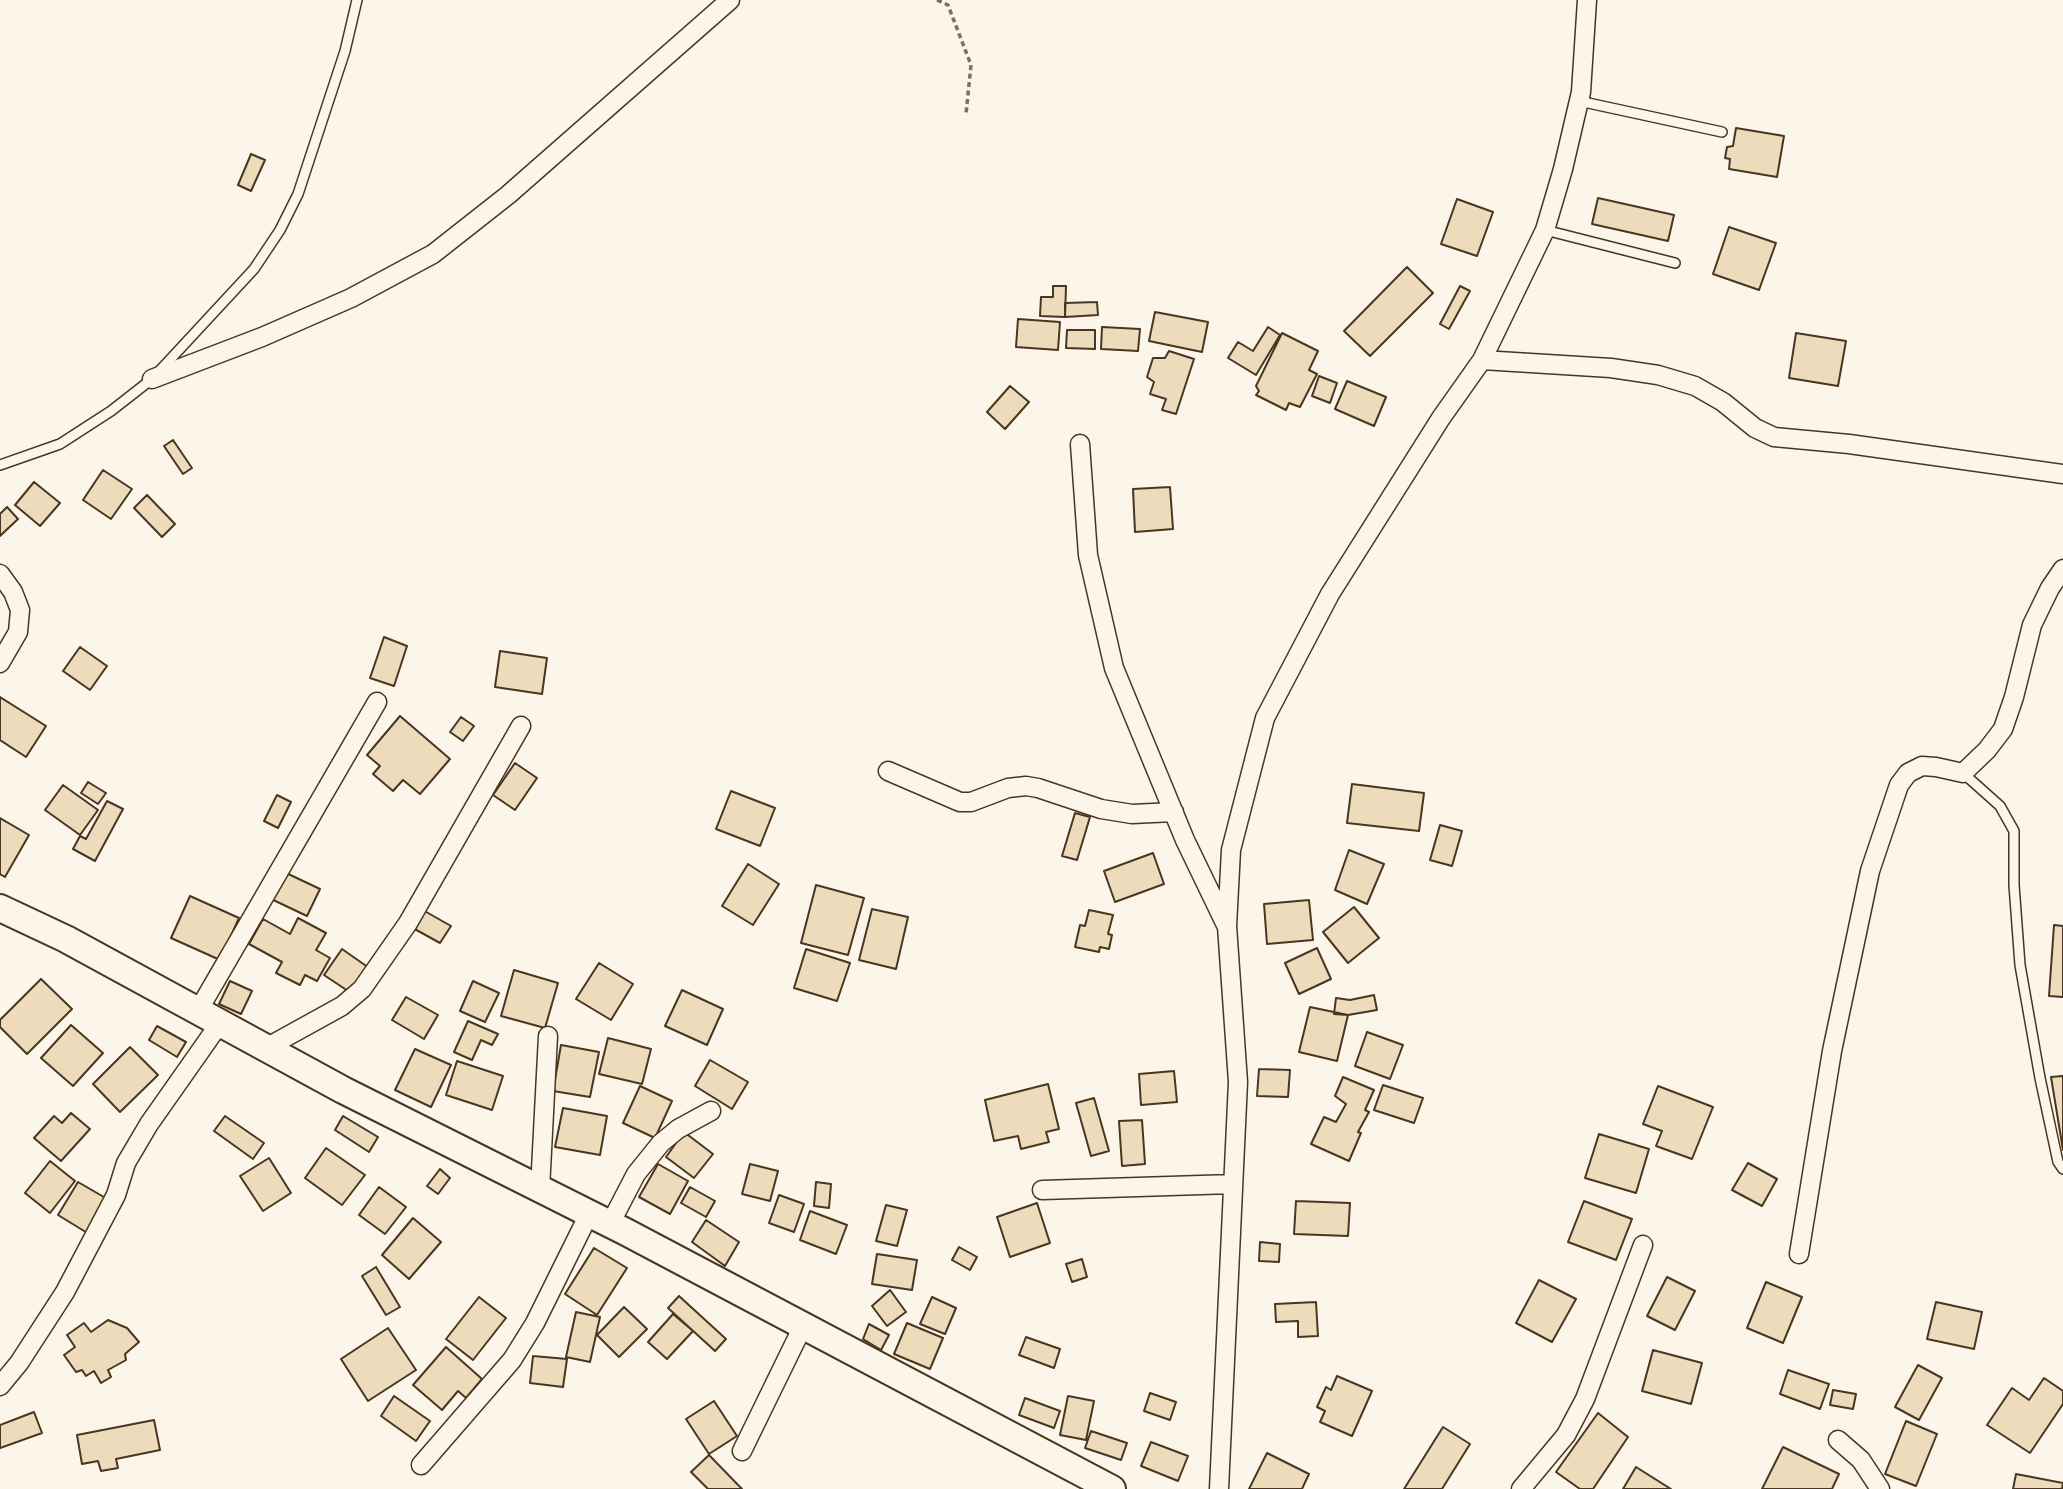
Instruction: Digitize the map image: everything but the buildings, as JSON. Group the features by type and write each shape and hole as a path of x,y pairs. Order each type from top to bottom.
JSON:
{"main road":[{"path":"0,908 66,939 343,1090 600,1219 1112,1489"}],"street":[{"path":"152,379 262,337 351,298 433,254 508,195 730,0"},
{"path":"1219,1489 1238,1082 1227,926 1231,850 1265,718 1331,594 1441,418 1482,360 1545,230 1579,100 1587,0"},
{"path":"1482,360 1611,368 1658,375 1695,386 1723,402 1755,428 1774,437 1849,444 2063,474"},
{"path":"1080,444 1088,555 1114,668 1174,811 1227,926"},
{"path":"1799,1254 1832,1051 1870,871 1899,785 1908,773 1922,766 1963,773 1987,750 2003,729 2032,625 2050,588 2063,569"},
{"path":"0,575 13,592 20,610 18,632 0,663"},
{"path":"0,1387 19,1363 65,1292 116,1195 126,1163 209,1017 251,916 377,702"},
{"path":"266,1048 342,1006 362,989 408,923 521,726"},
{"path":"888,771 960,802 971,802 1008,788 1026,786 1101,809 1132,814 1174,811"},
{"path":"540,1189 548,1036"},
{"path":"421,1465 512,1360 600,1219 661,1143 678,1129 711,1111"},
{"path":"1042,1190 1233,1184"},
{"path":"1521,1489 1566,1435 1585,1399 1643,1245"},
{"path":"741,1451 803,1326"},
{"path":"1838,1440 1861,1460 1880,1489"}],"lane":[{"path":"0,465 60,444 111,411 152,379 254,269 280,230 298,194 345,51 357,0"},
{"path":"1579,100 1722,132"},
{"path":"1545,230 1675,263"},
{"path":"1963,773 2000,806 2014,831 2014,885 2020,965 2043,1090 2063,1169"}],"path":[{"path":"937,0 948,5 971,65 966,114"}]}
